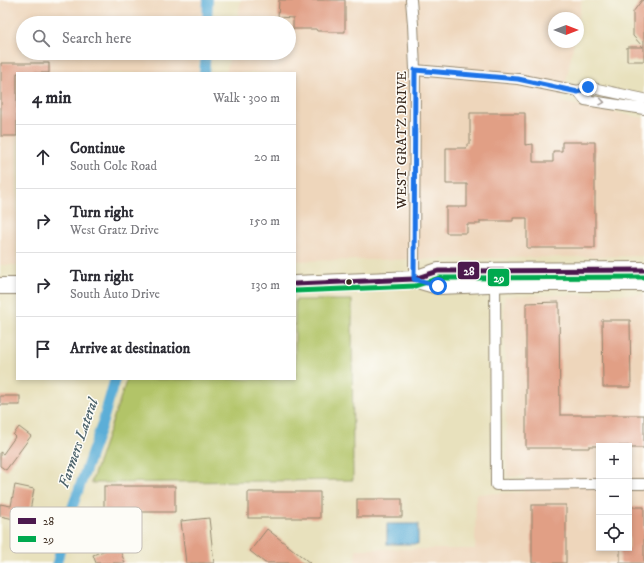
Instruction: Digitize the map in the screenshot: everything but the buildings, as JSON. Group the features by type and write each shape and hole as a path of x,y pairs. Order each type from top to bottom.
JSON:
{"main road":[{"path":"296,284 414,279 438,286 496,277 644,270"},
{"path":"496,277 644,283"},
{"path":"0,286 16,286"}],"street":[{"name":"WEST GRATZ DRIVE","path":"411,0 415,70 414,279"},
{"path":"415,70 518,79 578,92 585,100 644,109"},
{"path":"578,92 588,87 644,100"},
{"path":"496,277 496,485 596,484"},
{"path":"632,484 644,484"}],"shaded area":[{"path":"0,0 205,0 204,16 16,16 16,60 199,60 198,72 16,72 16,265 0,265"},
{"path":"241,0 582,0 580,12 548,12 548,48 573,48 562,102 644,118 644,256 296,261 296,72 226,72 229,60 296,60 296,16 238,16"},
{"path":"644,294 644,563 355,563 356,549 475,549 476,494 524,492 524,476 507,477 504,296"}],"green space":[{"path":"296,300 352,300 353,480 91,483 127,380 296,380"}],"water":[{"path":"387,524 418,524 418,544 387,544"}],"waterway":[{"name":"Farmers Lateral","path":"207,16 208,0"},
{"name":"Farmers Lateral","path":"204,72 205,60"},
{"name":"Farmers Lateral","path":"72,507 102,424 115,380"},
{"name":"Farmers Lateral","path":"57,563 59,553"}],"transit line":[{"name":"28","path":"296,284 414,279 438,271 644,270"},
{"name":"29","path":"296,291 415,286 439,278 644,277"}],"route":[{"path":"438,286 414,279 415,70 518,79 578,92 588,87"}]}
